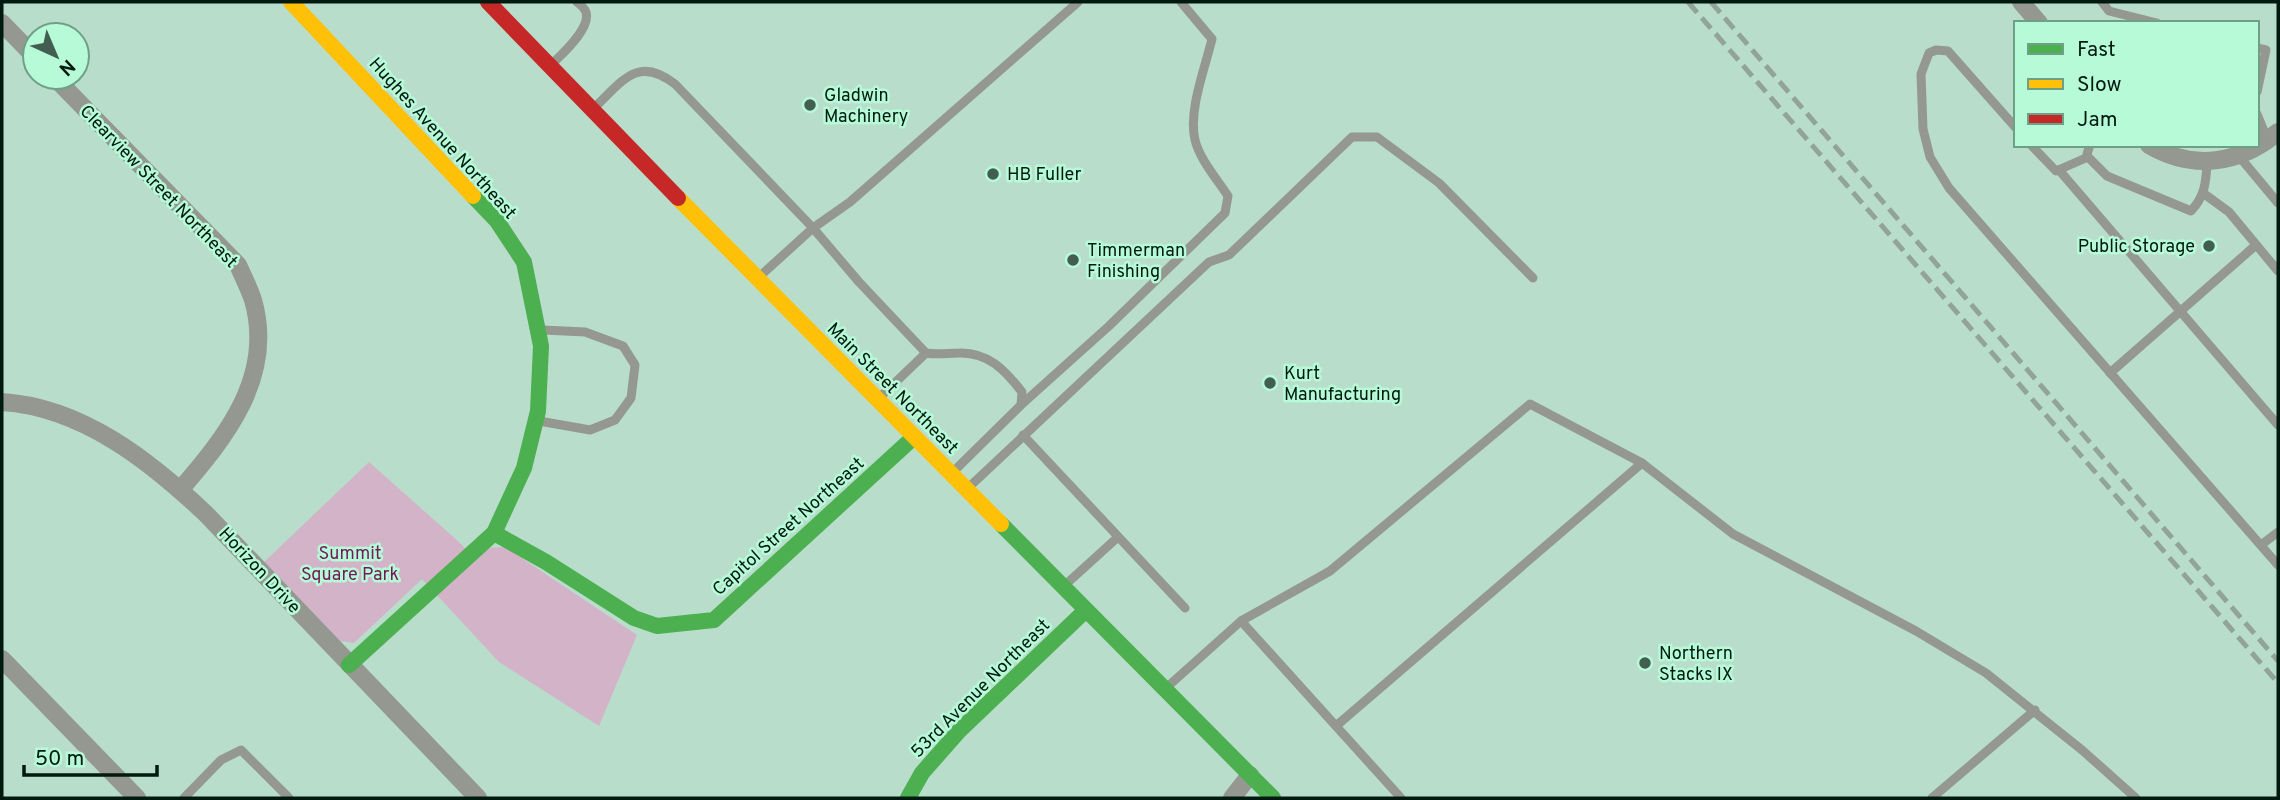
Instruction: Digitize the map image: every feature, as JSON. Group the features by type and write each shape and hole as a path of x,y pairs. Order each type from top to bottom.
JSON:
{"street":[{"name":"Hughes Avenue Northeast","path":"291,2 497,221 524,262 541,346 536,421 524,468 494,533 349,665"},
{"name":"Main Street Northeast","path":"488,2 877,400 1273,798"},
{"path":"2021,2 2037,21"},
{"path":"2,23 21,43"},
{"name":"Clearview Street Northeast","path":"68,91 238,265 253,301 257,329 256,366 241,410 212,453 180,490"},
{"path":"2153,147 2180,159 2207,163 2238,156 2254,147"},
{"name":"Horizon Drive","path":"2,402 18,403 75,420 122,445 180,490 478,798"},
{"name":"Capitol Street Northeast","path":"494,533 546,562 634,618 657,625 714,620 914,437"},
{"name":"53rd Avenue Northeast","path":"908,798 922,773 959,731 1086,610"},
{"path":"2,659 137,798"},
{"path":"1232,798 1250,775"}],"lane":[{"path":"551,66 583,30 586,10 577,2"},
{"path":"758,279 813,228 850,202 1078,2"},
{"path":"951,474 1021,405 1109,326 1224,213 1228,196 1208,167 1195,140 1194,115 1212,39 1181,2"},
{"path":"2102,2 2109,10 2150,21"},
{"path":"2259,48 2266,50 2259,83"},
{"path":"2014,126 1948,51 1936,50 1929,54 1921,74 1923,129 1930,158 1949,188 2278,565"},
{"path":"593,110 626,78 645,69 660,72 675,84 813,228 926,353"},
{"path":"2259,117 2273,136"},
{"path":"966,489 1209,262 1229,255 1352,137 1377,137 1439,183 1533,278"},
{"path":"2033,147 2050,167 2059,170 2278,425"},
{"path":"2088,157 2090,147"},
{"path":"2238,156 2278,203"},
{"path":"2059,170 2088,157"},
{"path":"2088,157 2107,176 2191,211 2199,202 2206,185 2207,163"},
{"path":"2203,193 2229,212 2278,271"},
{"path":"2110,373 2256,245"},
{"path":"536,421 590,430 615,420 631,398 635,365 623,346 585,332 537,330"},
{"path":"877,400 926,353 969,353 989,357 1022,392 1021,405"},
{"path":"1164,689 1241,621 1331,571 1530,404 1642,463 1733,534 1916,631 1986,673 2035,710 2136,798"},
{"path":"1023,435 1185,608"},
{"path":"1336,726 1642,463"},
{"path":"2261,545 2278,532"},
{"path":"1063,587 1118,537"},
{"path":"1241,621 1401,798"},
{"path":"1931,798 2035,710"},
{"path":"184,798 221,760 241,750 289,798"}],"green space":[{"name":"Summit Square Park","path":"369,462 475,559 485,548 505,547 637,635 599,726 499,662 422,579 354,643 340,641 264,562"}],"railway":[{"path":"1688,2 2278,683"},
{"path":"1711,2 2278,661"}],"traffic: fast":[{"path":"349,665 494,533 524,468 538,411 541,346 524,262 497,221 473,196"},
{"path":"494,533 546,562 634,618 657,626 714,620 914,437"},
{"path":"1001,524 1273,798"},
{"path":"908,798 922,773 959,731 1086,610"}],"traffic: slow":[{"path":"291,2 473,196"},
{"path":"678,198 1001,524"}],"traffic: jam":[{"path":"488,2 678,198"}],"place":[{"name":"Gladwin Machinery","path":"810,105"},
{"name":"HB Fuller","path":"993,174"},
{"name":"Public Storage","path":"2209,246"},
{"name":"Timmerman Finishing","path":"1073,260"},
{"name":"Kurt Manufacturing","path":"1270,383"},
{"name":"Northern Stacks IX","path":"1645,663"}]}
